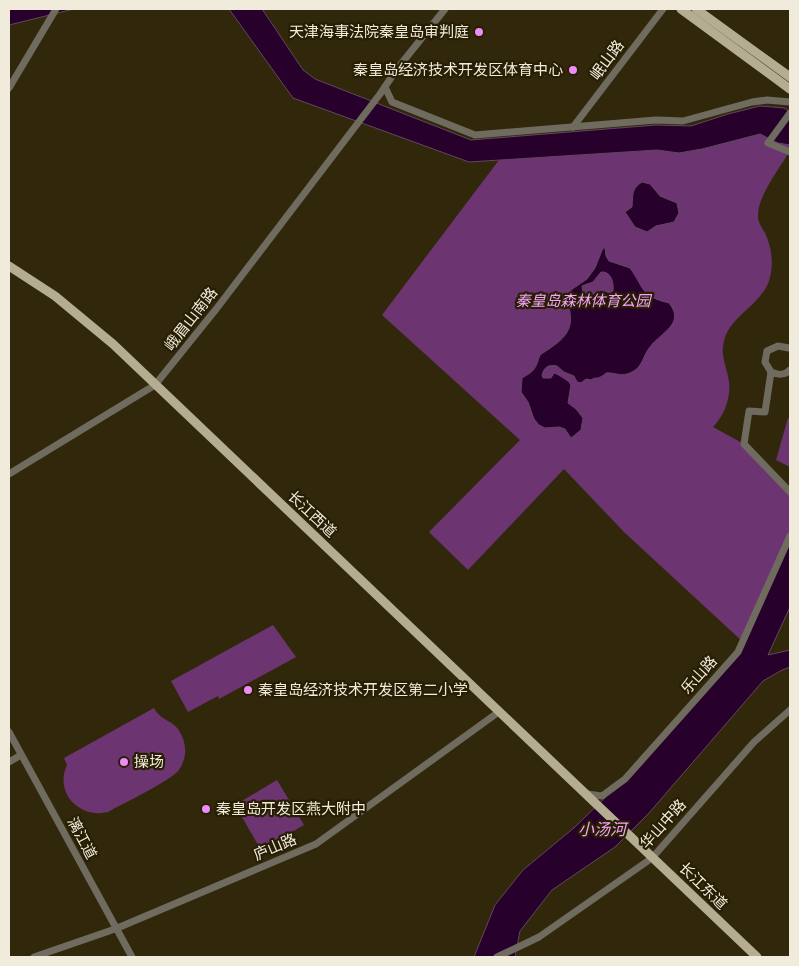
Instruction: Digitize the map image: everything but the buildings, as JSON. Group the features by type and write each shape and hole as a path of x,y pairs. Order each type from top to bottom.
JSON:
{"main road":[{"path":"681,9 790,89"},
{"path":"696,9 790,77"},
{"name":"长江西道","path":"9,266 55,296 113,344 588,794 629,836"},
{"name":"长江东道","path":"629,836 757,957"}],"street":[{"path":"9,88 56,9"},
{"name":"峨眉山南路","path":"9,474 156,385 445,9"},
{"name":"岷山路","path":"573,128 663,9"},
{"path":"382,90 392,102 475,135 656,120 683,121 752,102 767,100 790,102"},
{"path":"790,113 768,143 790,152"},
{"path":"790,348 778,346 768,351 765,357 765,362 771,372 779,375 790,371"},
{"path":"771,372 765,412 749,411 744,444 790,492"},
{"name":"乐山路","path":"588,794 602,796 625,779 738,652 790,536"},
{"name":"华山中路","path":"497,957 540,937 652,858 754,742 790,710"},
{"name":"庐山路","path":"34,957 115,930 316,844 500,711"},
{"name":"漓江道","path":"9,732 115,930 132,957"},
{"path":"9,762 21,755"}],"green space":[{"name":"秦皇岛森林体育公园","path":"760,134 778,143 790,145 789,152 765,192 759,208 759,220 771,251 771,275 765,290 727,332 723,352 729,382 729,394 723,412 713,427 744,444 790,492 790,536 743,642 624,532 564,469 468,570 429,532 520,440 382,315 499,160 657,150 679,153"},
{"path":"788,418 790,419 790,467 776,460"},
{"path":"273,625 296,657 219,699 218,696 188,712 171,681"},
{"name":"操场","path":"154,708 160,716 178,729 183,739 184,757 178,771 156,786 108,812 88,812 79,808 72,802 64,785 67,765 64,758"},
{"path":"277,780 304,825 261,850 235,805"}],"water":[{"path":"9,9 74,9 9,25"},
{"path":"229,9 262,9 303,70 315,79 471,140 656,125 691,126 760,106 784,108 790,112 790,145 778,143 760,134 679,153 657,150 469,162 293,98"},
{"path":"642,182 650,184 660,196 677,203 679,213 674,222 656,226 647,232 635,227 625,212 632,207 634,190"},
{"path":"603,248 605,248 609,261 630,268 644,291 653,298 669,303 675,317 670,328 648,350 641,364 636,370 628,374 606,373 591,380 586,379 581,383 577,382 574,376 564,372 557,366 552,365 546,368 542,375 543,378 551,378 554,373 569,382 571,385 568,403 583,418 581,430 571,438 565,429 559,427 545,428 534,419 528,402 521,392 522,378 534,369 540,355 558,343 566,333 571,321 569,302 571,290 587,279 595,268","holes":["601,272 604,272 611,278 613,291 610,293 601,290 595,294 583,293 582,286 593,282"]},
{"name":"小汤河","path":"790,541 790,607 768,655 790,650 790,667 763,681 649,813 615,847 552,890 520,931 515,957 474,957 495,905 523,870 575,827 615,788 736,656"}],"place":[{"name":"天津海事法院秦皇岛审判庭","path":"479,32"},
{"name":"秦皇岛经济技术开发区体育中心","path":"573,70"},
{"name":"秦皇岛经济技术开发区第二小学","path":"248,690"},
{"name":"操场","path":"124,762"},
{"name":"秦皇岛开发区燕大附中","path":"206,809"}]}
